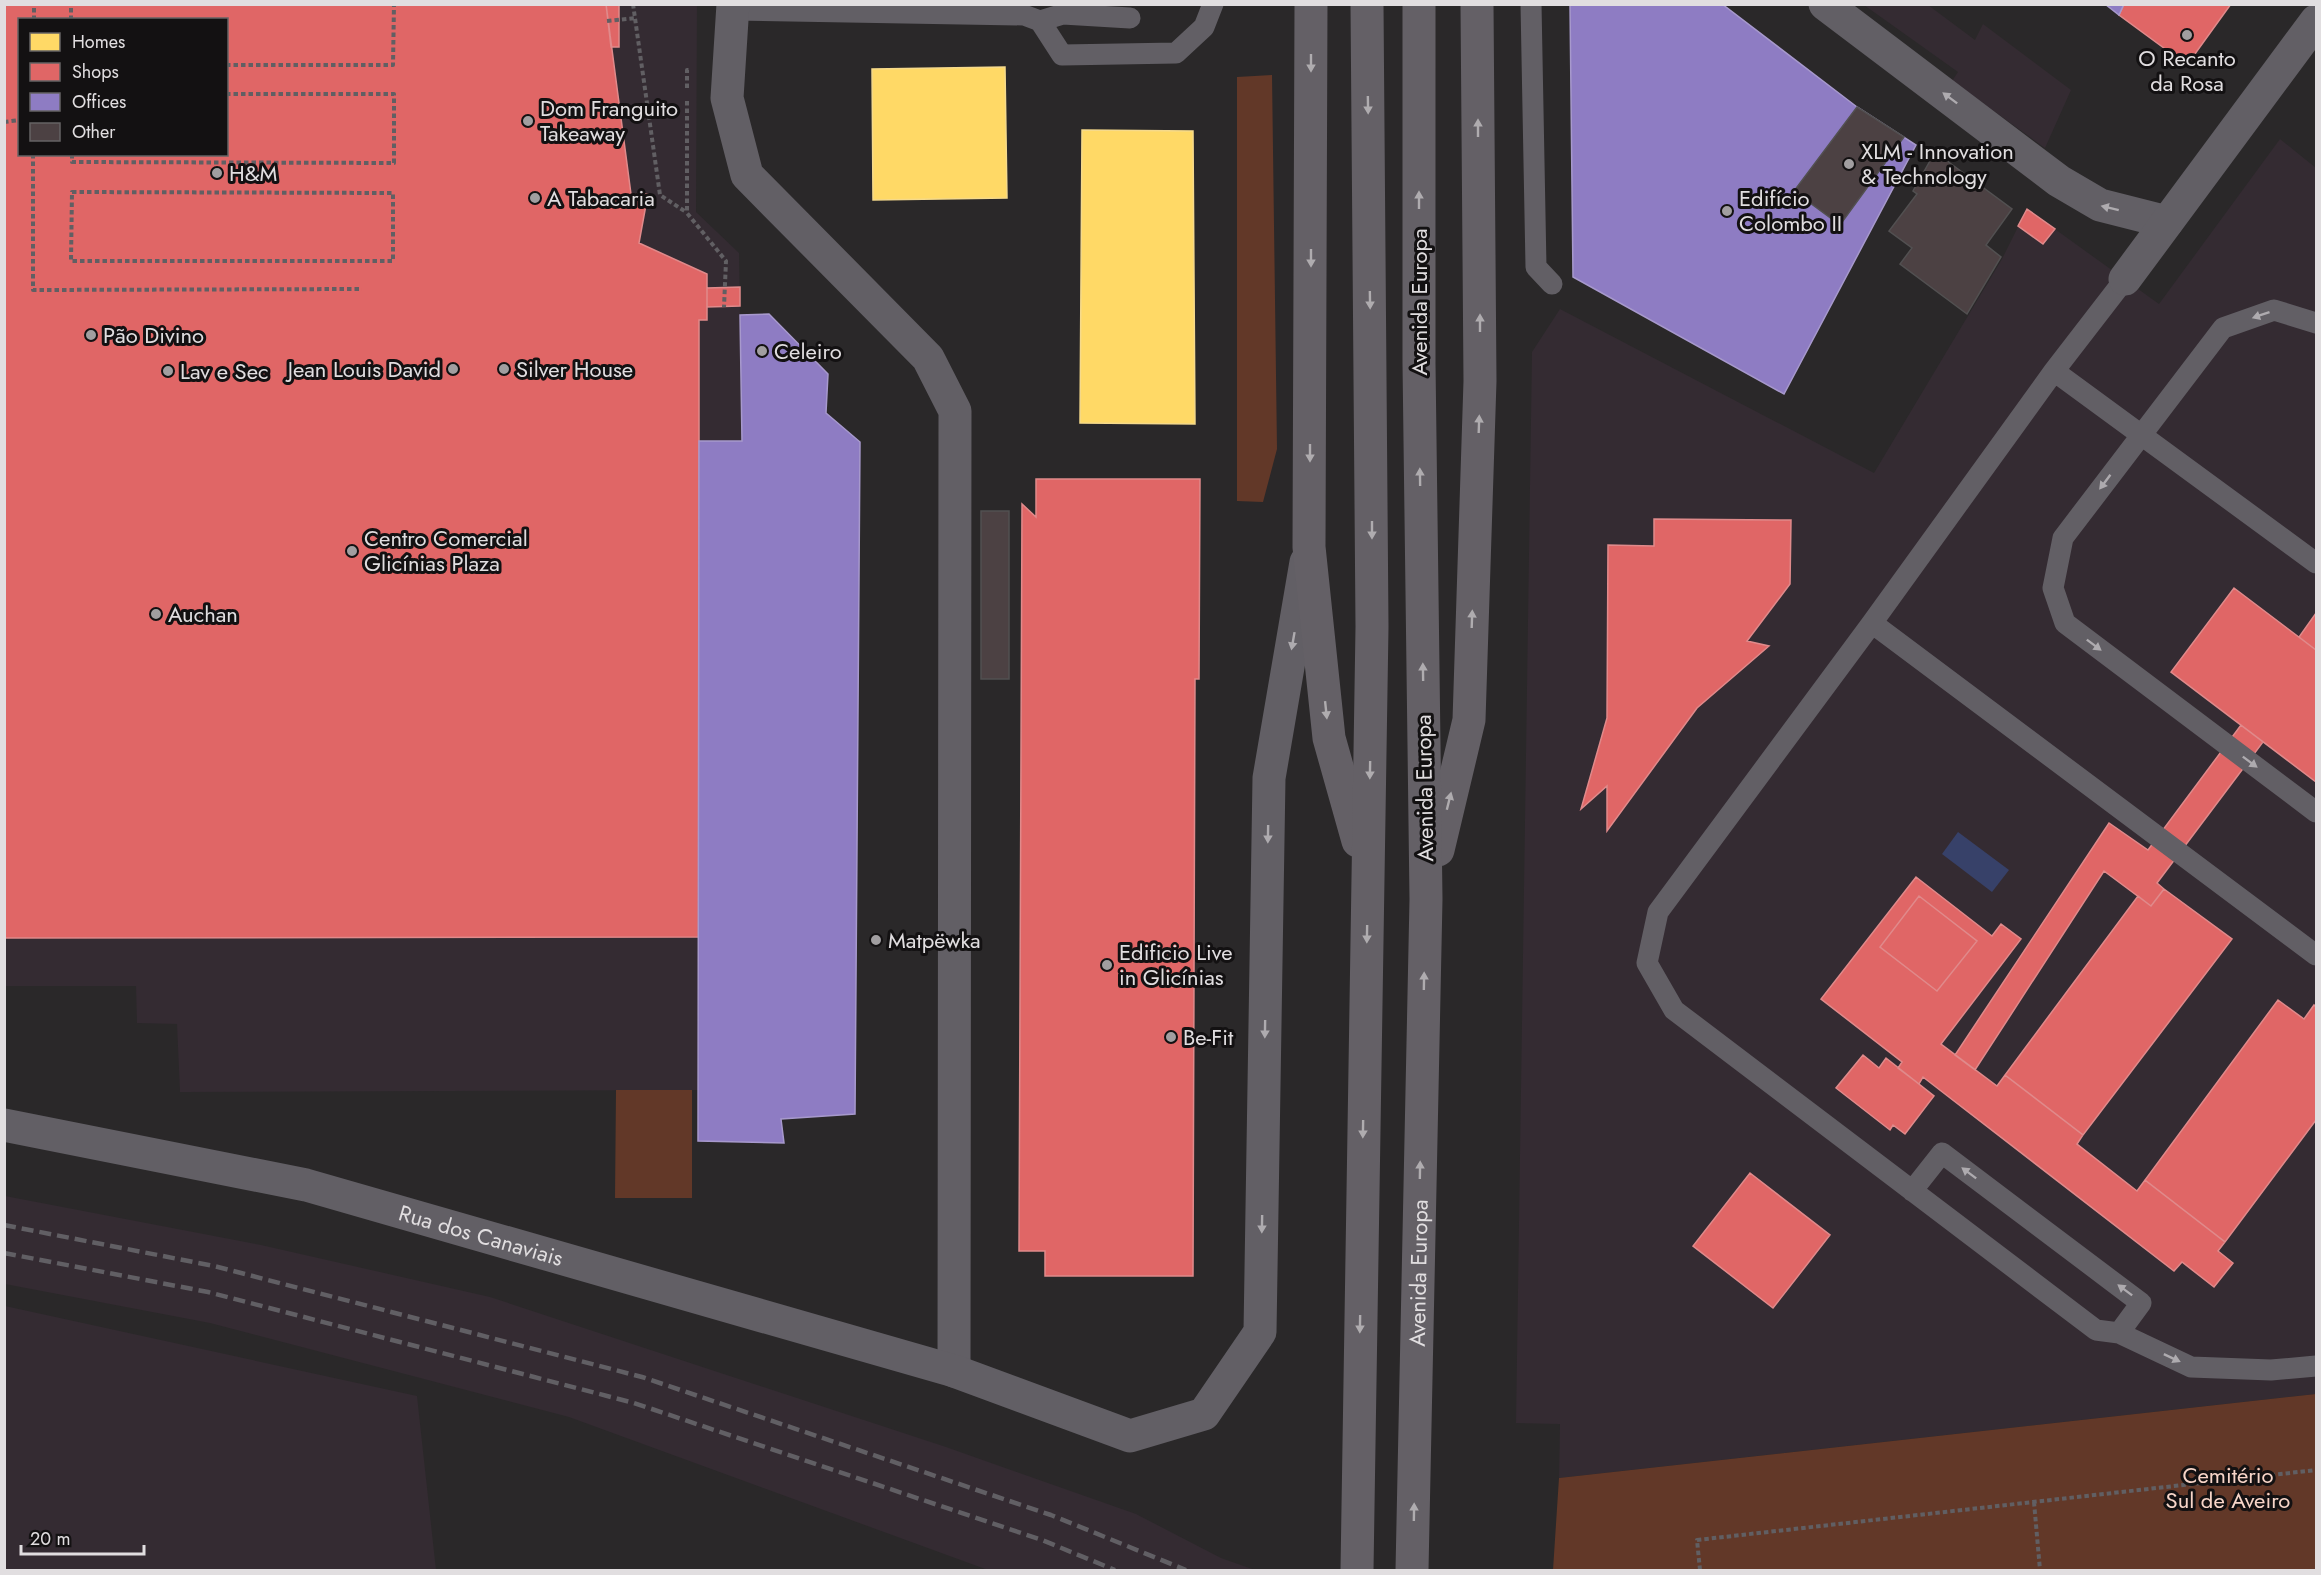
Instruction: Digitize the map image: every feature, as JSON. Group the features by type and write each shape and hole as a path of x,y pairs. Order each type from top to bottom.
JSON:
{"main road":[{"path":"1311,4 1310,542 1329,738 1368,876"},
{"path":"1357,1570 1372,627 1367,4"},
{"name":"Avenida Europa","path":"1412,1570 1426,899 1419,363 1419,4"},
{"path":"1426,899 1469,720 1480,381 1477,4"}],"street":[{"path":"1825,4 2060,181 2100,205 2167,222"},
{"path":"733,7 727,98 747,175 928,358 955,411 954,1371"},
{"path":"2125,279 2316,21"},
{"name":"Rua dos Canaviais","path":"4,1125 306,1185 954,1371 1130,1436 1204,1414 1260,1332 1269,778 1310,542"}],"lane":[{"path":"733,7 1024,15 1040,21 1062,55 1176,53 1204,27 1213,4"},
{"path":"1531,4 1536,267 1552,284"},
{"path":"1040,21 1063,14 1130,18"},
{"path":"2125,279 2054,371 1872,623 1658,912 1647,963 1674,1010 2096,1330 2119,1334 2191,1367 2271,1370 2316,1366"},
{"path":"2316,323 2274,310 2223,328 2063,538 2053,588 2066,623 2316,813"},
{"path":"2054,371 2316,563"},
{"path":"1872,623 2316,955"},
{"path":"1912,1191 1942,1153 2141,1303 2119,1334"}],"path":[{"path":"228,65 393,65 394,4"},
{"path":"633,4 660,195 687,213 726,261 724,307"},
{"path":"607,21 636,18"},
{"path":"687,213 687,70 697,70"},
{"path":"72,156 72,162 394,163 394,94 228,94"},
{"path":"33,156 33,290 362,289"},
{"path":"72,192 393,193 393,261 71,261 72,192"},
{"path":"1700,1570 1696,1540 2316,1470"},
{"path":"2034,1502 2040,1570"}],"shaded area":[{"name":"Centro Comercial Glicínias Plaza","path":"4,5 697,5 696,212 739,253 742,441 700,441 699,1090 180,1092 177,1024 137,1023 136,986 5,986"},
{"path":"1864,5 1928,5 1975,40 1983,24 2071,90 2045,148 1952,81 1958,72"},
{"path":"2280,139 2316,168 2316,1394 1559,1478 1560,1424 1516,1423 1532,352 1560,309 1874,473 2002,259 2027,209 2159,304"},
{"path":"5,1196 261,1245 490,1297 946,1447 1136,1514 1221,1558 1255,1570 988,1570 569,1417 210,1323 5,1284"},
{"path":"5,1306 417,1396 436,1570 5,1570"}],"green space":[{"path":"1272,75 1277,449 1263,502 1237,501 1237,77"},
{"path":"616,1090 692,1090 692,1198 615,1198"},
{"name":"Cemitério Sul de Aveiro","path":"2316,1394 2316,1570 1553,1570 1559,1478"}],"water":[{"path":"1958,832 2009,870 1992,892 1942,854"}],"building: Homes":[{"path":"1005,67 1007,198 873,200 872,69"},
{"path":"1082,130 1193,131 1195,424 1080,423"}],"building: Shops":[{"name":"Centro Comercial Glicínias Plaza","path":"4,4 606,4 631,194 648,194 639,243 707,274 707,320 699,320 699,937 4,938"},
{"path":"606,4 619,4 619,47 611,47"},
{"path":"2124,4 2231,4 2187,65 2119,15"},
{"path":"2027,209 2055,229 2043,244 2018,226"},
{"path":"740,287 740,306 707,307 707,288"},
{"name":"Edificio Live in Glicínias","path":"1036,479 1200,479 1199,679 1195,679 1193,1276 1045,1276 1045,1251 1019,1251 1022,504 1036,517"},
{"path":"1654,519 1791,520 1790,584 1747,641 1769,646 1697,708 1607,831 1607,786 1581,809 1607,718 1608,545 1654,546"},
{"path":"2234,588 2316,650 2316,782 2171,672"},
{"path":"2316,613 2316,650 2299,637"},
{"path":"2241,725 2263,742 2157,883 2164,889 2151,906 2104,871 1975,1070 1955,1055 2109,823 2148,850"},
{"path":"1916,877 1992,936 2001,924 2021,939 1941,1044 1997,1086 2005,1075 2083,1135 2077,1144 2137,1191 2145,1180 2225,1242 2218,1251 2233,1263 2214,1287 2182,1262 2174,1271 1923,1077 1919,1084 1898,1068 1902,1062 1821,999","holes":["1919,896 1977,941 1937,991 1880,947"]},
{"path":"2164,889 2232,939 2083,1135 2005,1075 2138,896 2151,906"},
{"path":"1919,896 1977,941 1937,991 1880,947"},
{"path":"2278,1000 2304,1019 2314,1005 2316,1007 2316,1120 2225,1242 2145,1180"},
{"path":"1863,1055 1879,1068 1886,1058 1934,1096 1905,1134 1893,1125 1890,1130 1836,1088"},
{"path":"1750,1173 1830,1235 1773,1308 1693,1246"}],"building: Offices":[{"name":"Edifício Colombo II","path":"1570,4 1722,4 1857,107 1916,145 1784,394 1573,277"},
{"path":"2105,4 2124,4 2119,15"},
{"path":"769,314 828,374 826,413 860,442 855,1114 781,1119 784,1143 698,1141 699,441 742,441 740,315"}],"building: Other":[{"name":"XLM - Innovation & Technology","path":"1857,107 1904,137 1840,225 1794,191"},
{"path":"1935,152 2012,209 1986,245 2001,257 1967,314 1900,264 1912,248 1889,231 1917,194 1913,191"},
{"path":"981,511 1009,511 1009,679 981,679"}],"railway":[{"path":"4,1225 214,1266 642,1377 1051,1515 1186,1570"},
{"path":"4,1253 208,1292 634,1403 1042,1540 1115,1570"}],"place":[{"name":"O Recanto da Rosa","path":"2187,35"},
{"name":"Dom Franguito Takeaway","path":"528,121"},
{"name":"XLM - Innovation & Technology","path":"1849,164"},
{"name":"H&M","path":"217,173"},
{"name":"A Tabacaria","path":"535,198"},
{"name":"Edifício Colombo II","path":"1727,211"},
{"name":"Pão Divino","path":"91,335"},
{"name":"Celeiro","path":"762,351"},
{"name":"Jean Louis David","path":"453,369"},
{"name":"Silver House","path":"504,369"},
{"name":"Lav e Sec","path":"168,371"},
{"name":"Centro Comercial Glicínias Plaza","path":"352,551"},
{"name":"Auchan","path":"156,614"},
{"name":"Matpëwka","path":"876,940"},
{"name":"Edificio Live in Glicínias","path":"1107,965"},
{"name":"Be-Fit","path":"1171,1037"}]}
